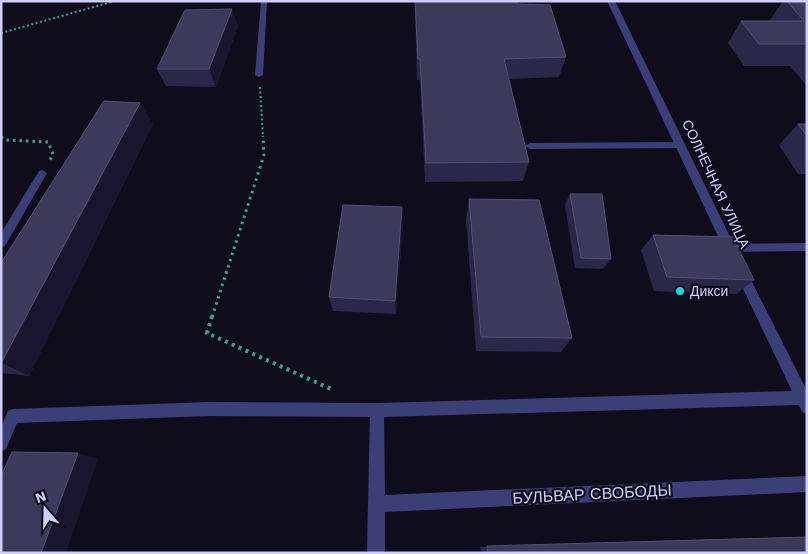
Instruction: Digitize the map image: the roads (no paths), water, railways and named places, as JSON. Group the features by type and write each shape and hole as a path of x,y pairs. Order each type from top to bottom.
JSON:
{"street":[{"name":"СОЛНЕЧНАЯ УЛИЦА","path":"611,1 805,402"},
{"path":"376,553 377,410 805,402"},
{"name":"БУЛЬВАР СВОБОДЫ","path":"377,504 807,484"}],"lane":[{"path":"259,75 264,1"},
{"path":"530,146 681,145"},
{"path":"1,243 42,173"},
{"path":"729,248 807,247"},
{"path":"1,444 7,416 209,409 377,410"}],"place":[{"name":"Дикси","path":"680,291"}]}
